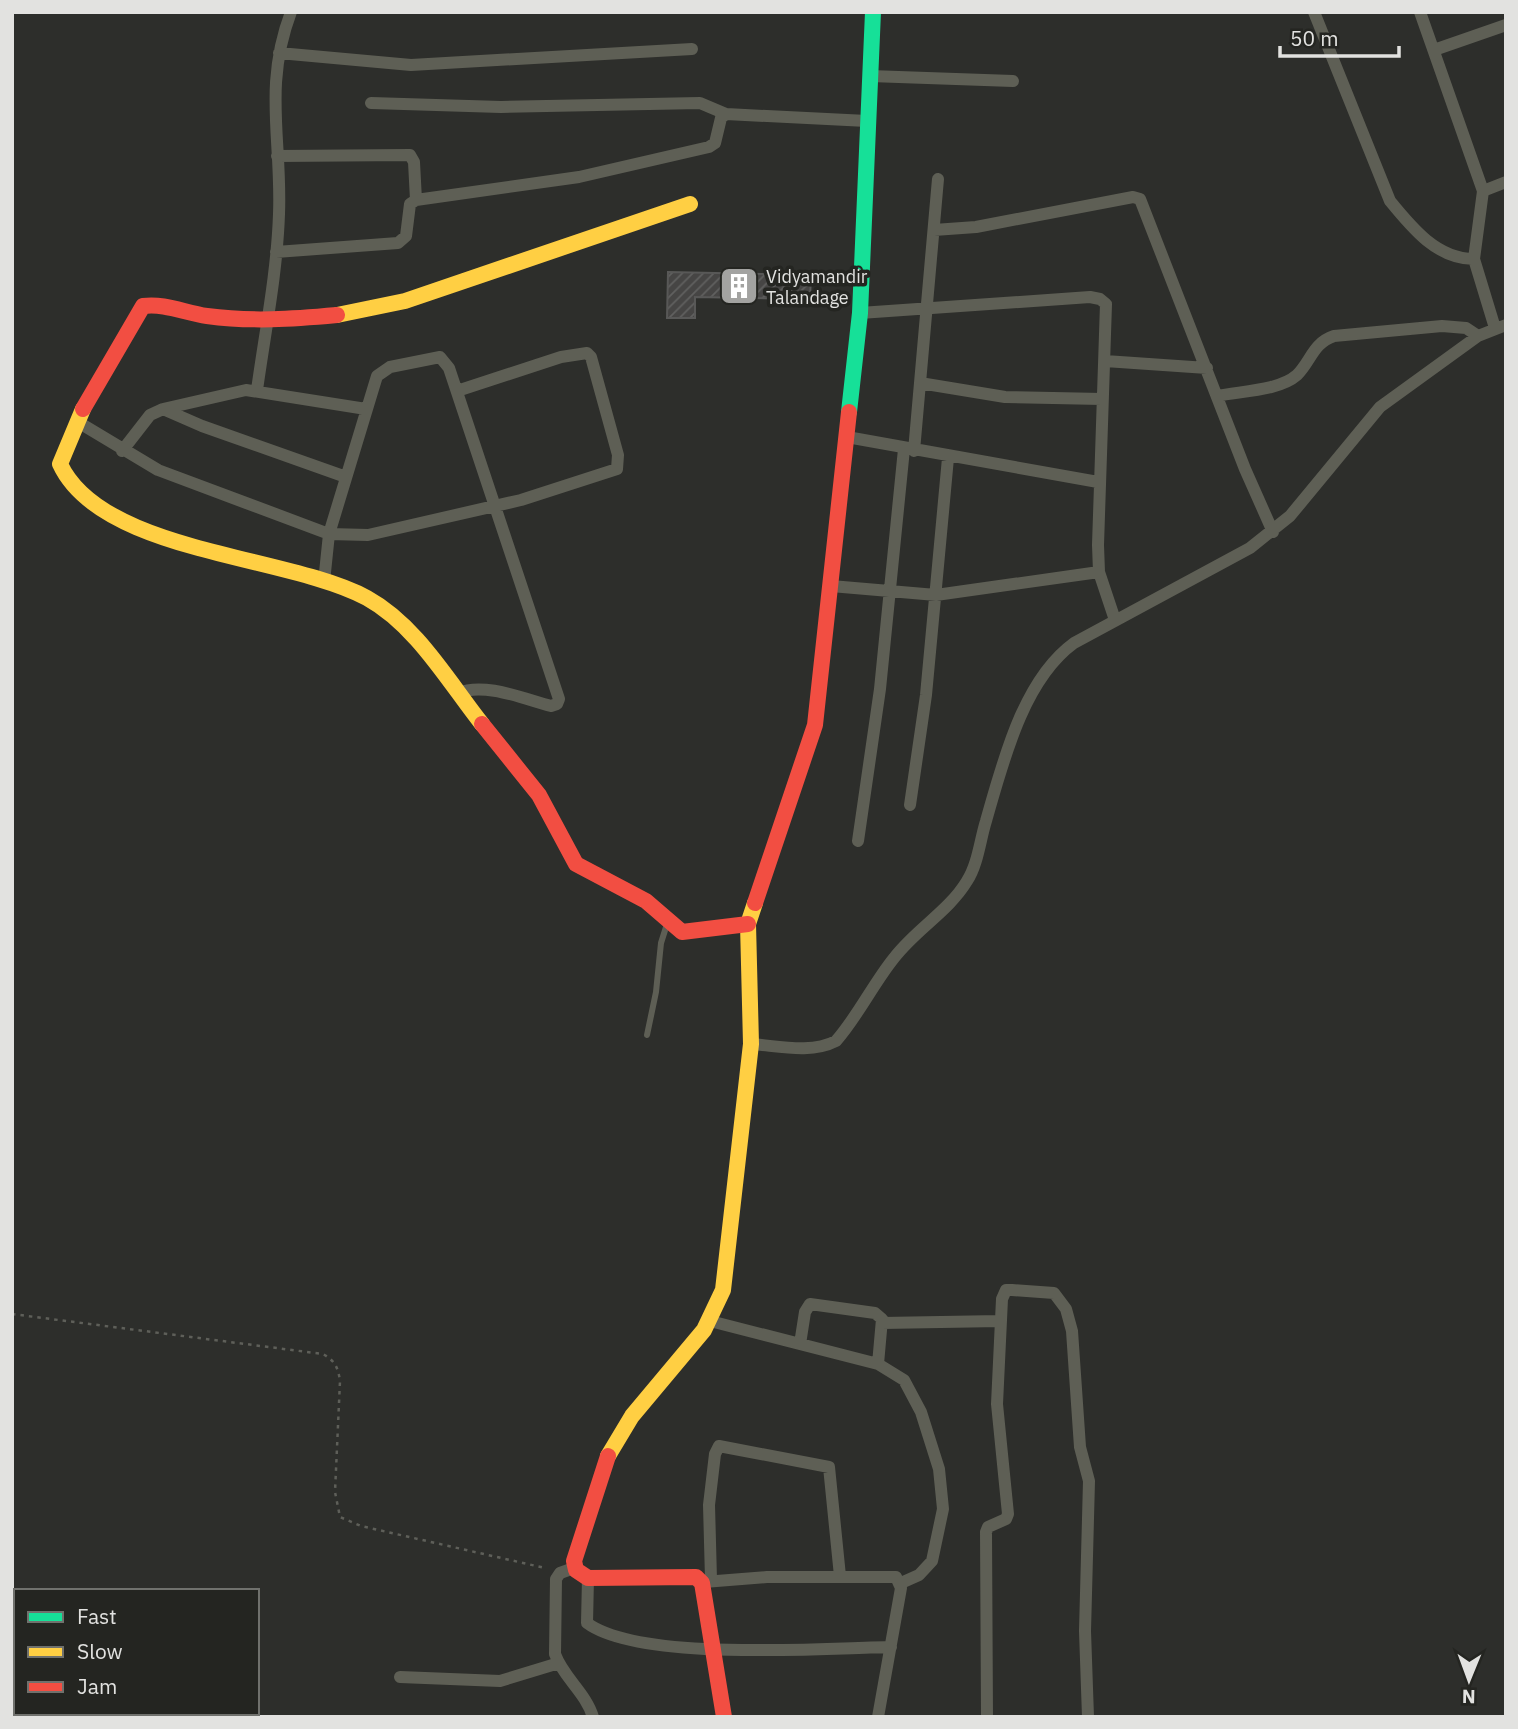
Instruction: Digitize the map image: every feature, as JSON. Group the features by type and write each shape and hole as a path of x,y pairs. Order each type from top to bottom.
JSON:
{"street":[{"path":"257,390 276,252 279,197 274,87 279,53 291,12"},
{"path":"593,1717 589,1706 559,1663 554,1638 556,1579 567,1571 606,1460 620,1432 710,1321 723,1290 751,1044 748,924 816,725 860,313 873,12"},
{"path":"1314,12 1390,201 1408,223 1444,254 1474,259"},
{"path":"751,1044 825,1047 836,1041 894,958 923,925 956,896 968,880 1005,757 1040,677 1055,657 1115,620 1250,548 1273,532 1290,516 1380,407 1478,336 1500,327 1474,259 1483,191 1420,12"},
{"path":"1434,50 1506,25"},
{"path":"279,53 411,65 692,49"},
{"path":"870,76 1013,81"},
{"path":"370,103 501,107 700,103 726,114 867,121"},
{"path":"276,252 403,241 410,204 416,200 579,177 709,147 715,143 721,118 726,114"},
{"path":"276,156 410,155 414,162 416,200"},
{"path":"859,841 880,690 890,589 920,383 938,179"},
{"path":"1483,191 1506,182"},
{"path":"934,230 976,227 1137,197 1245,469 1273,532"},
{"path":"690,204 405,301 355,313 267,321 205,316 156,304 143,306 61,457 63,471 80,491 111,514 169,542 324,582 361,595 383,607 404,626 539,795 576,864 586,872 646,901 675,928 688,932 748,924"},
{"path":"860,313 1100,299 1108,311 1098,482 1099,572 1115,620"},
{"path":"1217,396 1287,381 1302,369 1324,339 1334,336 1442,326 1466,328 1478,336"},
{"path":"78,422 122,451 158,470 329,534 368,536 550,492 617,469 618,455 591,357 581,352 457,391"},
{"path":"324,582 329,534 372,386 382,371 432,356 445,361 559,699 557,704 551,706 483,690 468,689 458,693"},
{"path":"1105,360 1207,368"},
{"path":"920,383 1004,397 1102,398"},
{"path":"122,451 142,421 163,409 230,393 257,390 366,409"},
{"path":"163,409 202,426 346,477"},
{"path":"847,437 1098,482"},
{"path":"910,805 936,595 948,457"},
{"path":"831,586 936,595 1099,572"},
{"path":"987,1717 986,1532 988,1527 1006,1519 1008,1514 997,1404 1003,1293 1012,1290 1054,1293 1062,1301 1069,1318 1080,1447 1089,1481 1085,1597 1088,1717"},
{"path":"800,1344 805,1312 810,1304 875,1313 879,1315 882,1323 878,1364"},
{"path":"710,1321 878,1364 904,1380 921,1412 939,1469 942,1519 932,1562 919,1575 901,1583"},
{"path":"882,1323 1000,1321"},
{"path":"724,1717 712,1649 706,1581 709,1505 715,1454 719,1446 829,1467 840,1576"},
{"path":"567,1571 588,1578 684,1576 706,1581 840,1576 896,1577 901,1583 878,1717"},
{"path":"588,1578 585,1618 592,1627 634,1642 712,1649 891,1647"},
{"path":"400,1677 500,1681 559,1663"}],"lane":[{"path":"647,1035 656,992 661,943 668,922"}],"path":[{"path":"12,1314 323,1354 333,1360 340,1381 335,1492 340,1517 361,1526 567,1571"}],"building":[{"name":"Vidyamandir Talandage","path":"668,272 811,275 810,299 695,297 695,318 667,318"}],"traffic: fast":[{"path":"849,412 860,313 873,12"}],"traffic: slow":[{"path":"337,315 405,301 690,204"},
{"path":"83,409 60,464 82,494 114,516 154,534 291,571 367,598 385,609 416,638 482,724"},
{"path":"608,1456 632,1416 704,1330 723,1290 751,1044 748,924 755,903"}],"traffic: jam":[{"path":"83,409 143,306 159,306 207,316 240,319 337,315"},
{"path":"755,903 815,725 849,412"},
{"path":"482,724 539,795 576,864 646,901 682,932 748,924"},
{"path":"608,1456 574,1561 576,1570 588,1578 696,1577 702,1583 724,1717"}],"place":[{"name":"Vidyamandir Talandage","path":"739,286"}]}
